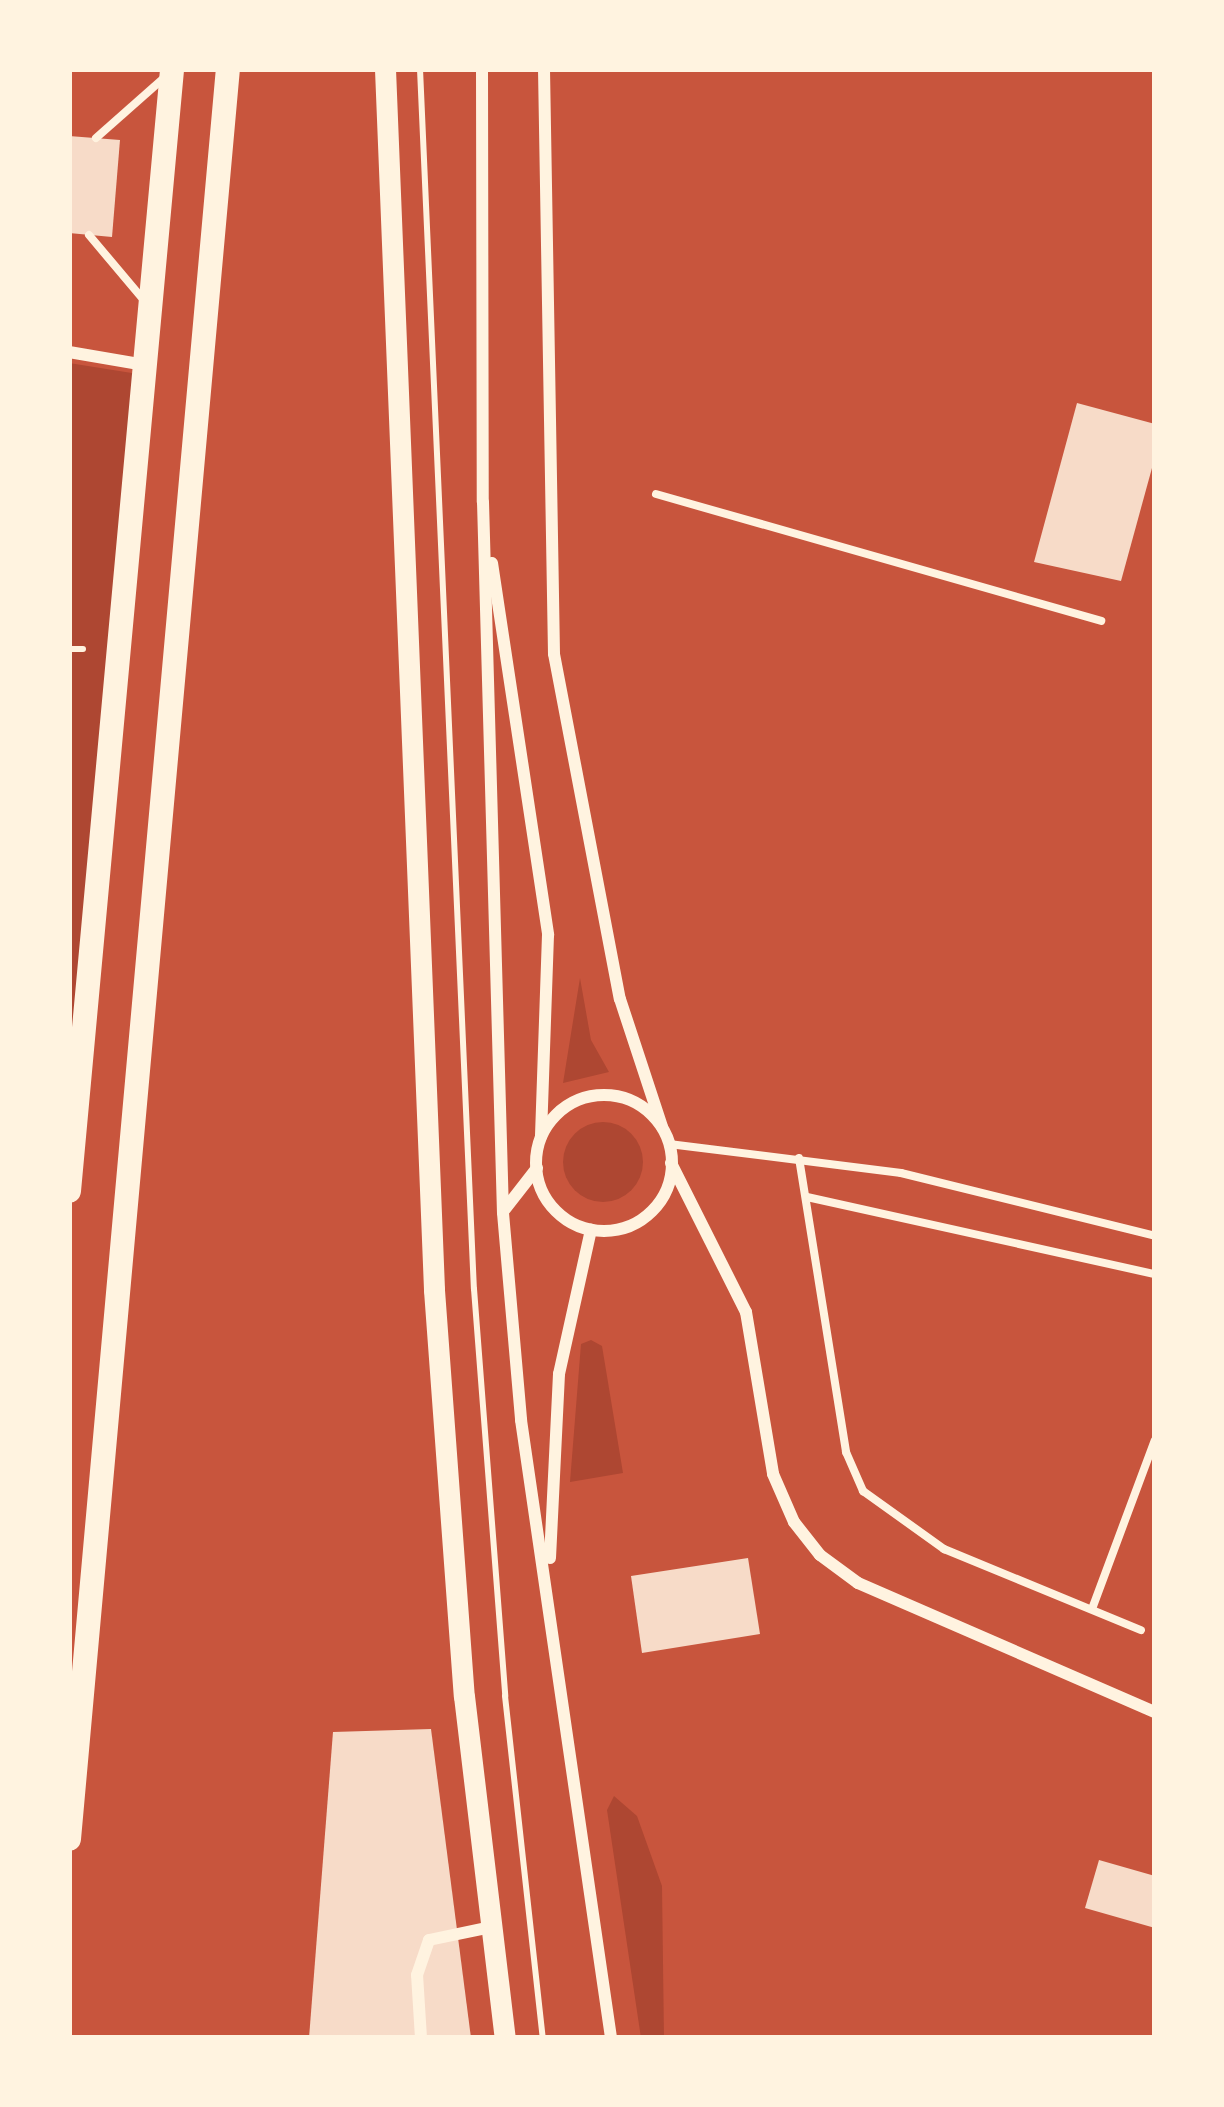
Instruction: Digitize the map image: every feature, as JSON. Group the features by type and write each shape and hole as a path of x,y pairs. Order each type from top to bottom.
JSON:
{"main road":[{"path":"69,1839 228,69"},
{"path":"386,69 434,1290 490,1927 505,2038"},
{"path":"69,1191 172,70"}],"street":[{"path":"482,69 483,502 503,1213 521,1420 549,1577 611,2038"},
{"path":"536,1168 552,1207 591,1230 645,1218 666,1190 671,1163 669,1144 620,999 554,654 544,69"},
{"path":"69,352 148,366"},
{"path":"483,502 548,935 536,1168 503,1213"},
{"path":"541,1137 564,1108 598,1095 634,1103 662,1127"},
{"path":"671,1163 746,1312 773,1474 794,1522 820,1555 858,1583 1155,1712"},
{"path":"549,1577 559,1374 591,1230"},
{"path":"421,2038 417,1975 429,1940 490,1927"}],"lane":[{"path":"96,138 172,70"},
{"path":"89,235 153,310"},
{"path":"656,494 1101,622"},
{"path":"669,1144 901,1173 1155,1236"},
{"path":"799,1158 846,1452 863,1491 944,1549 1141,1630"},
{"path":"808,1197 1155,1274"},
{"path":"1092,1609 1155,1440"}],"path":[{"path":"420,69 474,1289 505,1696 543,2038"},
{"path":"69,649 83,649"}],"shaded area":[{"path":"69,363 138,374 69,1137"},
{"path":"580,978 591,1040 609,1072 563,1083"},
{"path":"603,1122 631,1134 643,1162 631,1190 603,1202 575,1190 563,1162 575,1134"},
{"path":"591,1340 602,1346 623,1473 570,1482 581,1344"},
{"path":"614,1796 637,1816 662,1886 664,2038 641,2038 607,1810"}],"building":[{"path":"69,136 120,140 112,237 69,233"},
{"path":"1077,403 1155,424 1155,457 1121,581 1034,562"},
{"path":"748,1558 760,1634 642,1653 631,1576"},
{"path":"431,1729 471,2038 309,2038 333,1732"},
{"path":"1099,1860 1155,1876 1155,1928 1085,1908"}]}
